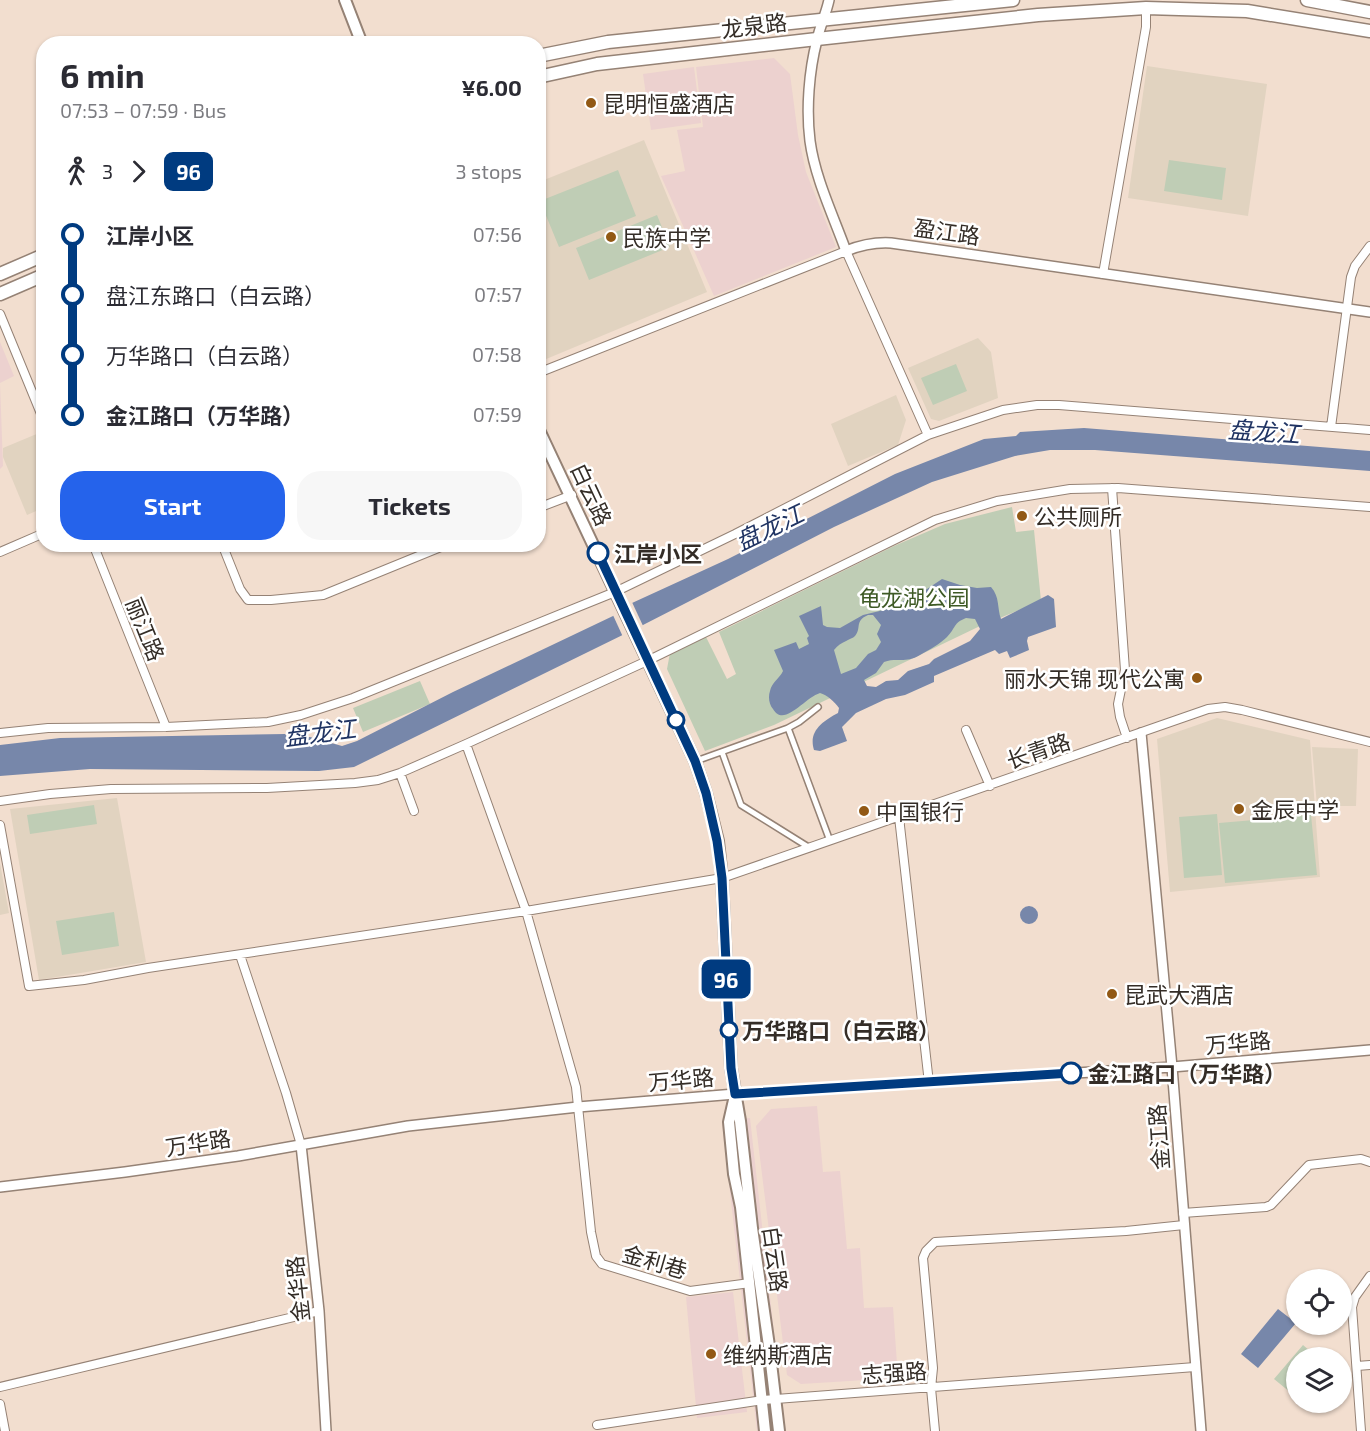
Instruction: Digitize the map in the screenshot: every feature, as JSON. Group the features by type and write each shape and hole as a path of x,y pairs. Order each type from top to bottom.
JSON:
{"main road":[{"path":"345,0 359,36"},
{"name":"龙泉路","path":"546,54 608,42 1007,0"},
{"path":"1307,0 1370,12"},
{"name":"龙泉路","path":"546,74 597,64 817,39 1038,15 1146,8 1247,11 1370,31"},
{"path":"0,274 36,258"},
{"path":"0,294 36,278"},
{"name":"白云路","path":"546,444 695,761 706,793 717,841 722,878 731,1068 778,1431"},
{"name":"白云路","path":"735,1094 729,1122 750,1284 765,1431"}],"street":[{"path":"829,0 817,39 809,91 810,141 821,182 846,251 928,435"},
{"path":"1103,274 1144,38 1146,8"},
{"name":"盈江路","path":"546,371 846,251 877,242 1370,312"},
{"path":"1331,427 1351,278 1355,266 1370,246"},
{"path":"0,314 36,402"},
{"path":"0,733 48,728 166,727 268,722 301,715 353,698 615,592 735,534 928,435 1003,410 1037,405 1370,430"},
{"path":"0,801 111,789 267,788 378,780 400,773 466,744 647,661 935,520 1019,497 1070,489 1112,488 1370,507"},
{"path":"1112,488 1125,670 1119,704 1120,717 1127,738"},
{"path":"546,505 572,495"},
{"path":"0,552 36,536"},
{"name":"丽江路","path":"96,552 166,727"},
{"path":"225,552 240,589 248,600 271,600 322,595 428,552"},
{"path":"695,761 788,728 818,707"},
{"name":"长青路","path":"0,825 29,986 84,980 722,878 1208,709 1225,707 1370,742"},
{"path":"788,728 830,841"},
{"path":"966,730 990,786"},
{"name":"金江路","path":"1141,734 1172,1067 1201,1431"},
{"path":"466,744 526,911 576,1087 578,1107"},
{"path":"722,752 741,805 810,848"},
{"path":"400,773 414,811"},
{"path":"899,817 929,1083"},
{"path":"240,955 301,1145"},
{"name":"万华路","path":"0,1186 125,1172 408,1126 578,1107 735,1094 1172,1067 1370,1050"},
{"name":"金利巷","path":"578,1107 591,1232 596,1256 602,1264 690,1291 750,1284"},
{"name":"金华路","path":"301,1145 320,1311 326,1431"},
{"path":"1183,1212 1266,1207 1271,1205 1309,1165 1361,1158 1370,1162"},
{"path":"935,1431 931,1388 933,1368 923,1258 935,1242 1126,1232 1151,1227 1184,1225"},
{"path":"1362,1431 1352,1307 1355,1297 1370,1275"},
{"path":"0,1387 320,1311"},
{"path":"1357,1366 1370,1365"},
{"name":"志强路","path":"597,1425 763,1400 1195,1367"},
{"path":"0,1404 5,1431"}],"shaded area":[{"path":"774,58 790,74 798,135 806,172 836,247 714,296 661,176 685,171 677,130 703,127 696,67"},
{"path":"1147,66 1267,84 1248,216 1128,198"},
{"path":"694,67 701,123 651,130 643,74"},
{"name":"民族中学","path":"644,140 707,292 546,359 546,179"},
{"path":"978,338 991,352 998,398 939,421 931,419 908,368"},
{"path":"0,342 14,376 0,383"},
{"path":"0,383 3,466 0,469"},
{"path":"896,395 906,420 898,445 848,466 831,424"},
{"path":"36,434 36,511 27,515 3,457 3,448"},
{"name":"金辰中学","path":"1217,718 1310,740 1320,877 1170,892 1157,739"},
{"path":"1312,747 1358,749 1356,806 1317,806"},
{"path":"117,798 146,962 39,980 10,809"},
{"path":"0,863 9,913 0,915"},
{"path":"817,1106 823,1172 840,1171 847,1249 860,1248 864,1308 893,1307 898,1378 801,1384 787,1375 756,1126 771,1109"},
{"path":"750,1118 785,1431 757,1431 722,1121"},
{"path":"733,1292 747,1412 697,1418 686,1297"}],"green space":[{"path":"1169,160 1226,168 1222,200 1164,191"},
{"path":"618,170 636,216 559,247 546,216 546,199"},
{"path":"657,215 670,247 589,280 576,248"},
{"path":"956,364 967,391 933,405 921,378"},
{"name":"龟龙湖公园","path":"1012,507 1016,532 1034,530 1041,601 978,627 774,725 705,751 667,669 670,653 706,637 727,679 736,674 719,632 894,546 945,524"},
{"path":"420,681 430,704 363,732 353,708"},
{"path":"94,805 97,824 30,834 27,815"},
{"path":"1217,814 1222,875 1184,878 1179,817"},
{"path":"1311,815 1317,875 1225,883 1219,823"},
{"path":"114,912 119,946 62,955 56,921"},
{"path":"1286,1365 1286,1389 1274,1379"}],"water":[{"path":"1084,428 1370,451 1370,471 1095,450 1050,450 1015,456 932,482 834,527 643,625 354,767 319,771 90,769 0,776 0,745 60,738 285,734 289,738 310,737 342,746 357,741 453,692 613,616 632,603 728,559 895,474 984,439 1016,436 1020,432"},
{"path":"942,579 977,588 991,587 997,599 1001,619 1048,595 1054,599 1056,627 1028,637 1029,650 1010,658 1007,651 999,654 995,650 934,676 934,682 905,695 886,699 856,713 842,727 847,741 820,751 814,750 815,732 822,723 838,713 839,708 831,699 820,693 788,714 778,714 769,700 772,685 783,671 774,650 796,642 799,649 809,644 807,638 809,636 799,616 821,606 823,625 840,628 863,615 896,607 914,593 921,593","holes":["868,615 873,615 881,625 877,634 881,642 876,650 868,654 856,668 841,674 834,650 855,636 861,620","966,618 975,619 980,629 970,641 934,659 929,664 908,671 898,680 886,681 876,687 867,686 864,680 876,673 884,662 910,659 920,655 944,640 957,624"]},
{"path":"1029,906 1035,909 1038,915 1035,921 1029,924 1023,921 1020,915 1023,909"},
{"path":"1278,1309 1286,1315 1286,1335 1258,1368 1241,1354"}],"pier":[{"path":"631,600 644,628 623,637 612,613"}],"bus line":[{"name":"96","path":"598,553 695,761 706,793 717,841 722,878 731,1068 735,1094 1071,1073"}],"place":[{"name":"昆明恒盛酒店","path":"591,103"},
{"name":"民族中学","path":"611,237"},
{"name":"公共厕所","path":"1022,516"},
{"name":"江岸小区","path":"598,553"},
{"name":"丽水天锦 现代公寓","path":"1197,678"},
{"name":"金辰中学","path":"1239,809"},
{"name":"中国银行","path":"864,811"},
{"name":"昆武大酒店","path":"1112,994"},
{"name":"万华路口（白云路）","path":"729,1030"},
{"name":"金江路口（万华路）","path":"1071,1073"},
{"name":"维纳斯酒店","path":"711,1354"}],"water label":[{"name":"盘龙江","path":"1264,431"},
{"name":"盘龙江","path":"769,527"},
{"name":"盘龙江","path":"320,732"}]}
